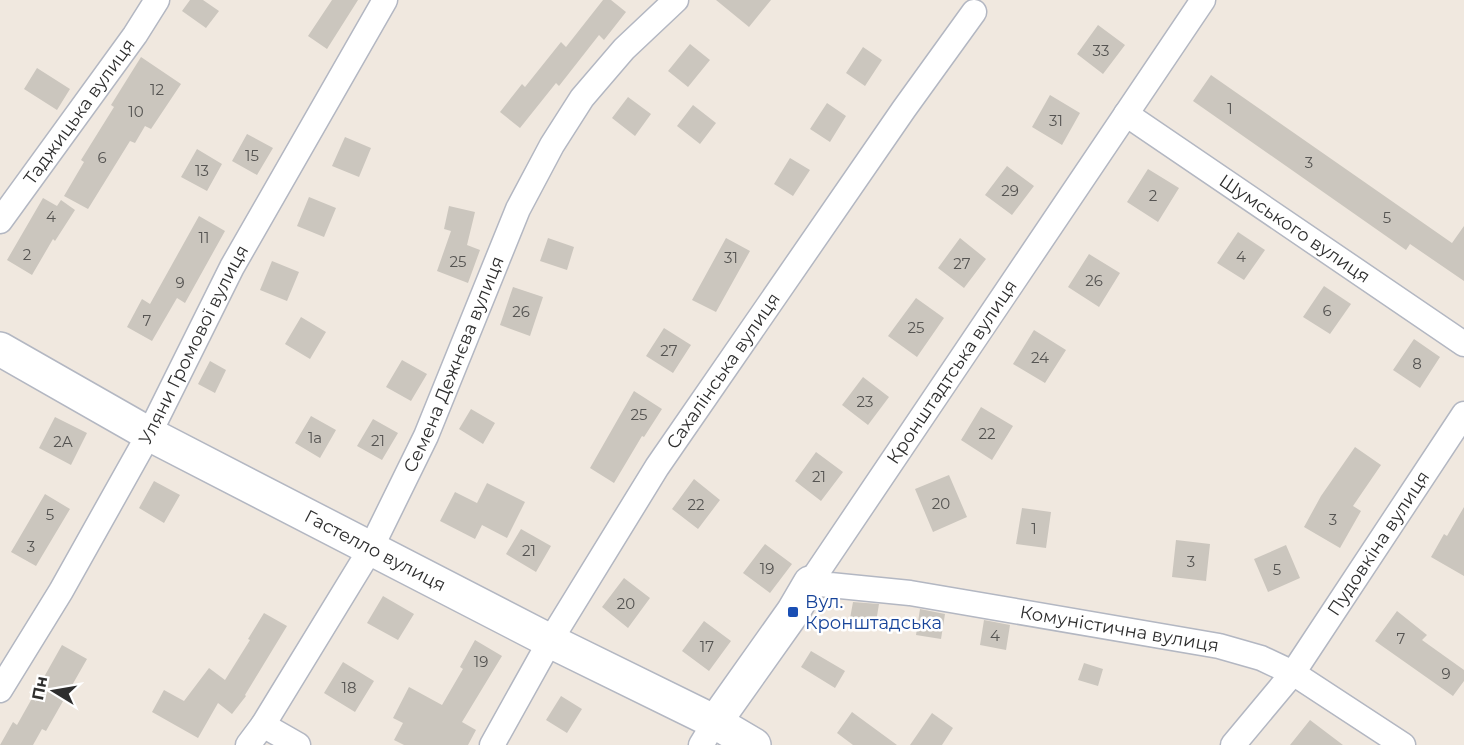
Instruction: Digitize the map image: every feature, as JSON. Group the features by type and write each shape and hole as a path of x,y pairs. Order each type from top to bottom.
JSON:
{"street":[{"name":"Таджицька вулиця","path":"0,220 135,35 157,0"},
{"name":"Уляни Громової вулиця","path":"0,690 61,591 149,434 232,267 385,0"},
{"name":"Семена Дежнєва вулиця","path":"248,745 263,725 370,550 426,436 518,210 552,145 582,98 624,49 676,0"},
{"name":"Кронштадтська вулиця","path":"708,733 793,612 810,583 1203,0"},
{"name":"Сахалінська вулиця","path":"492,745 550,641 657,467 897,119 974,12"},
{"name":"Шумського вулиця","path":"1126,114 1464,344"},
{"name":"Гастелло вулиця","path":"0,349 149,434 550,641 708,733 754,745"},
{"name":"Пудовкіна вулиця","path":"1233,745 1293,673 1464,414"},
{"name":"Комуністична вулиця","path":"810,583 910,593 1219,646 1261,658 1293,673 1403,745"},
{"path":"263,725 298,745"}],"building":[{"path":"190,0 203,0 219,11 206,28 182,11"},
{"path":"332,0 358,0 327,49 308,36"},
{"path":"603,0 611,0 626,12 604,40 599,35 559,86 556,83 520,128 500,112 522,84 525,87 561,42 566,47"},
{"path":"716,0 771,0 749,27"},
{"path":"1098,25 1125,45 1103,74 1077,54"},
{"path":"690,44 710,60 688,87 668,71"},
{"path":"863,47 882,60 865,86 846,73"},
{"path":"141,57 181,84 151,129 145,126 135,143 130,141 88,209 64,196 84,162 81,160 114,107 111,105"},
{"path":"37,68 70,89 57,110 24,89"},
{"path":"1211,75 1452,243 1464,226 1464,281 1410,244 1406,250 1193,101"},
{"path":"1050,95 1080,113 1062,145 1032,127"},
{"path":"628,97 651,114 635,136 612,118"},
{"path":"827,103 846,116 830,142 810,129"},
{"path":"693,105 716,123 700,144 677,126"},
{"path":"247,134 273,148 257,175 232,161"},
{"path":"345,137 371,148 359,177 332,166"},
{"path":"197,149 222,164 207,191 181,177"},
{"path":"790,158 810,170 793,196 774,184"},
{"path":"1007,166 1034,186 1012,215 985,195"},
{"path":"1148,169 1179,188 1158,222 1127,202"},
{"path":"309,197 336,208 324,237 297,226"},
{"path":"43,198 57,206 61,200 75,210 55,241 53,239 32,275 7,260"},
{"path":"449,206 475,212 467,245 480,250 468,283 437,271 451,231 444,229"},
{"path":"199,216 225,231 185,303 177,298 152,341 127,327 142,299 150,304"},
{"path":"1238,232 1265,250 1244,280 1217,263"},
{"path":"548,238 574,247 567,270 540,261"},
{"path":"726,238 750,251 716,312 692,300"},
{"path":"960,238 986,259 964,288 938,268"},
{"path":"1089,254 1120,273 1099,307 1068,287"},
{"path":"272,261 299,272 287,301 260,290"},
{"path":"1324,286 1351,304 1330,334 1303,317"},
{"path":"513,287 543,297 530,336 500,325"},
{"path":"916,298 944,318 917,357 888,336"},
{"path":"301,317 326,332 310,359 285,344"},
{"path":"664,328 691,345 673,373 646,356"},
{"path":"1034,330 1066,350 1045,383 1013,364"},
{"path":"1414,339 1440,357 1420,388 1393,370"},
{"path":"402,360 427,374 411,401 386,387"},
{"path":"210,361 226,370 215,393 198,384"},
{"path":"863,377 889,397 868,425 842,405"},
{"path":"634,391 662,409 644,437 642,436 614,483 590,468"},
{"path":"981,407 1013,426 992,460 961,440"},
{"path":"471,409 495,423 483,444 459,429"},
{"path":"311,416 336,430 320,458 295,443"},
{"path":"55,417 87,433 71,465 39,448"},
{"path":"373,419 398,433 382,460 357,446"},
{"path":"1355,447 1381,465 1353,506 1361,511 1340,548 1304,527 1321,496"},
{"path":"816,452 843,472 821,501 795,481"},
{"path":"949,475 967,517 933,532 915,489"},
{"path":"694,479 720,500 698,529 672,509"},
{"path":"154,481 180,495 164,523 139,508"},
{"path":"487,483 525,502 507,538 482,525 475,539 440,521 455,492 477,503"},
{"path":"45,494 70,509 36,566 11,552"},
{"path":"1464,507 1464,576 1431,557 1444,534 1447,536"},
{"path":"1022,508 1051,512 1046,548 1016,544"},
{"path":"521,529 551,546 536,572 506,554"},
{"path":"1176,540 1210,544 1206,581 1172,577"},
{"path":"765,544 792,564 770,593 743,573"},
{"path":"1286,545 1300,578 1268,592 1254,559"},
{"path":"624,578 650,598 628,628 602,607"},
{"path":"383,596 414,614 398,640 367,623"},
{"path":"853,602 879,604 875,628 849,624"},
{"path":"920,609 945,614 941,639 916,635"},
{"path":"1397,611 1427,635 1422,640 1464,670 1464,681 1453,696 1375,641"},
{"path":"264,613 287,626 246,696 232,714 218,703 198,738 152,712 164,690 184,701 209,668 225,680"},
{"path":"984,620 1010,625 1006,650 980,645"},
{"path":"704,621 731,641 709,671 682,651"},
{"path":"475,640 502,656 462,722 476,730 468,745 404,745 394,740 403,723 393,718 409,687 442,705 463,669 460,667"},
{"path":"62,645 87,659 46,731 42,729 33,745 0,745 13,722 17,725"},
{"path":"811,651 845,671 835,688 801,667"},
{"path":"343,662 374,681 355,712 324,693"},
{"path":"1084,663 1103,669 1098,686 1078,680"},
{"path":"561,696 582,709 567,733 546,720"},
{"path":"852,712 897,745 853,745 837,733"},
{"path":"932,713 953,728 942,745 910,745"},
{"path":"1310,720 1343,745 1290,745"}],"place":[{"name":"Вул. Кронштадська","path":"793,612"}]}
